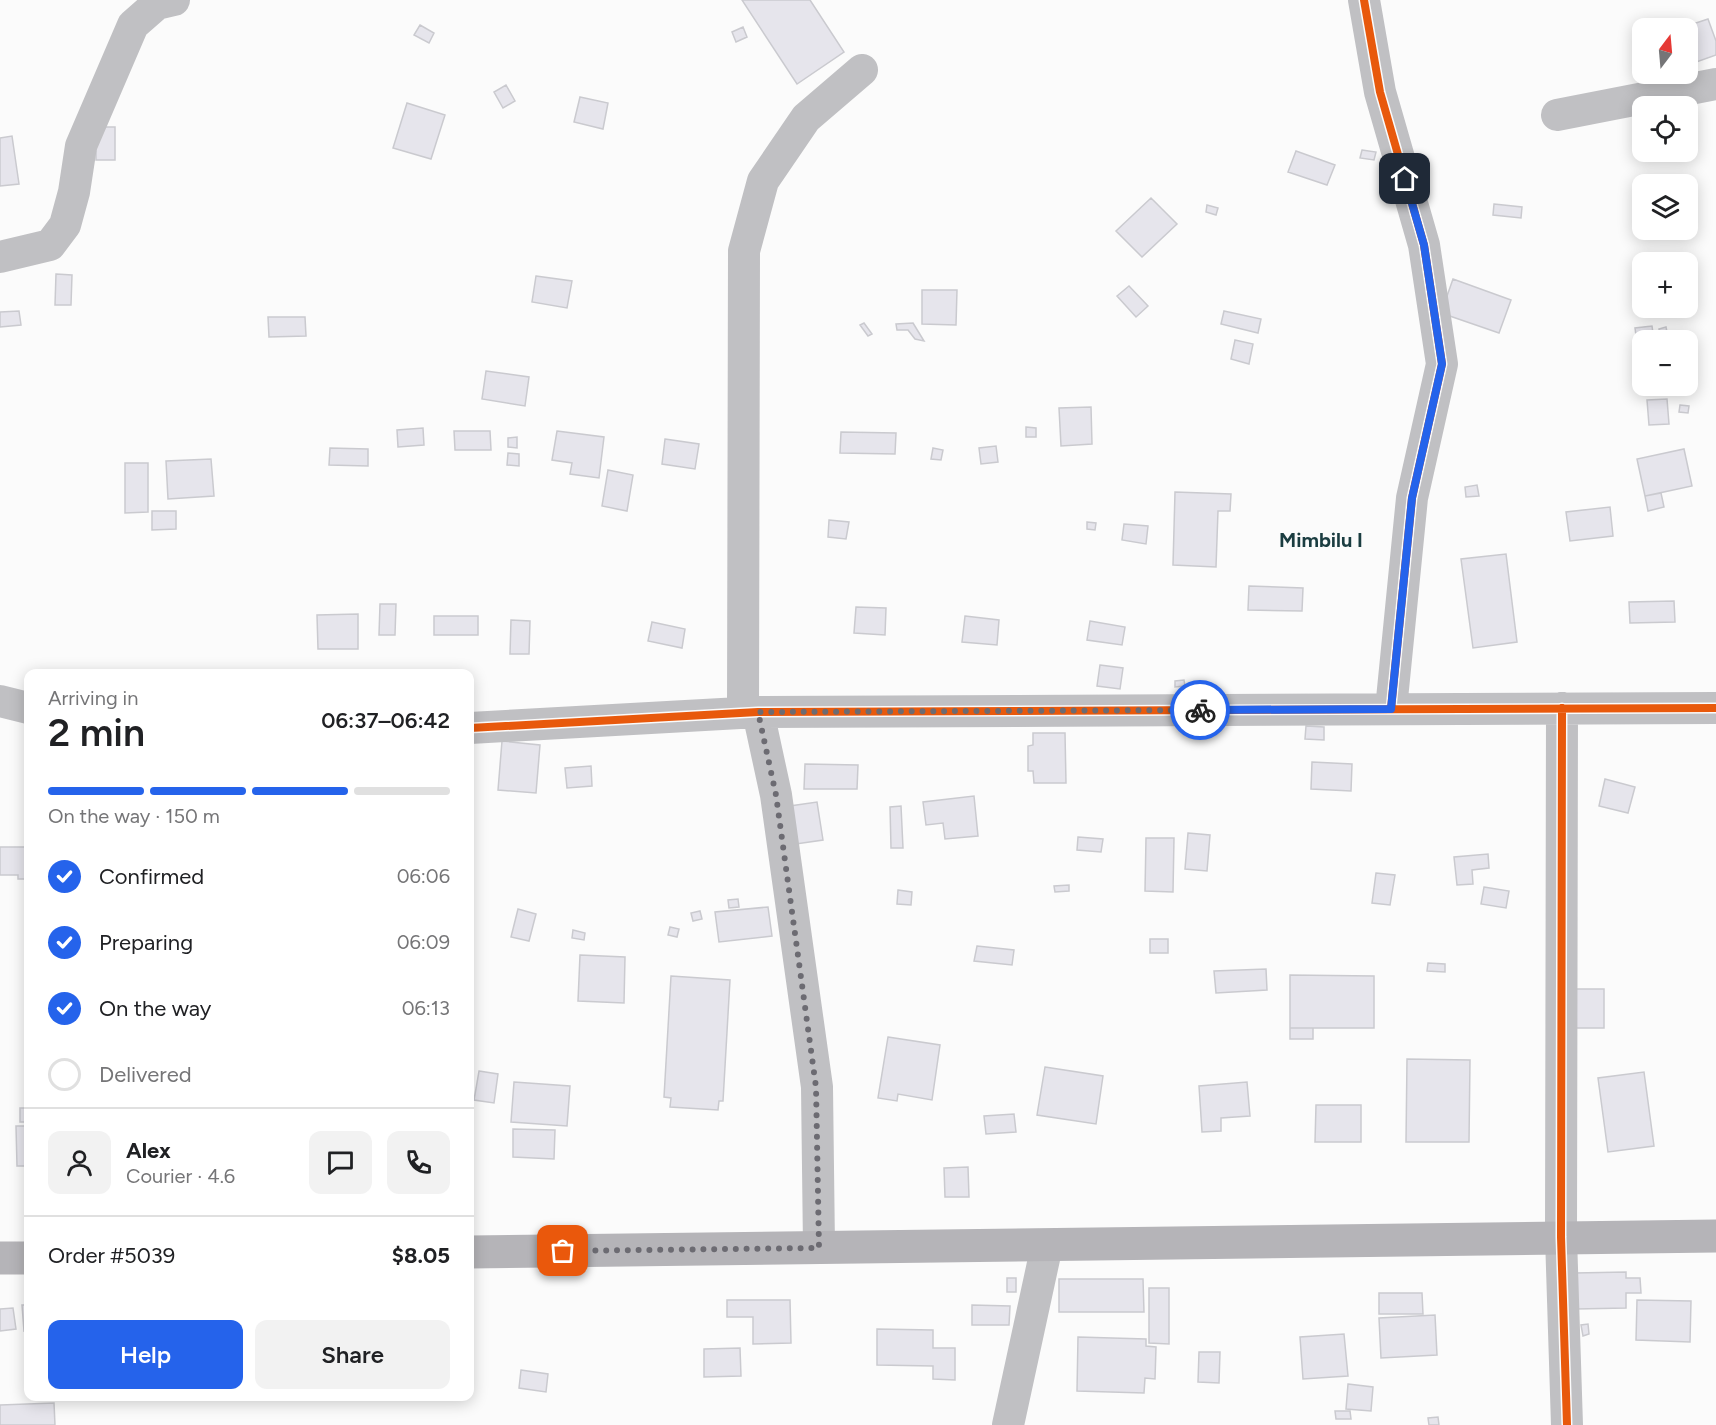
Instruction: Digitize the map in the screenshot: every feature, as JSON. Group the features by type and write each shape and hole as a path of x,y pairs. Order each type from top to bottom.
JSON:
{"main road":[{"path":"474,1252 1716,1236"},
{"path":"0,1258 24,1258"}],"street":[{"path":"0,257 50,245 65,225 74,192 81,146 133,25 157,4 174,0"},
{"path":"1364,0 1380,92 1424,245 1442,364 1412,498 1391,709"},
{"path":"819,1248 816,1087 776,795 750,712 744,251 763,182 806,118 862,69"},
{"path":"1557,115 1716,84"},
{"path":"0,701 24,707"},
{"path":"1562,708 1561,1238 1566,1425"},
{"path":"474,728 750,712 1716,708"},
{"path":"1008,1425 1047,1245"}],"building":[{"path":"742,0 810,0 844,52 797,84"},
{"path":"1708,19 1716,41 1716,55 1698,61 1698,22"},
{"path":"420,25 434,33 429,43 414,35"},
{"path":"743,27 747,37 736,42 732,32"},
{"path":"506,85 515,101 503,108 494,92"},
{"path":"580,97 608,103 603,129 574,122"},
{"path":"407,103 445,115 431,159 393,148"},
{"path":"96,127 115,127 115,160 96,160"},
{"path":"12,136 19,184 0,186 0,138"},
{"path":"1362,150 1376,152 1374,160 1360,158"},
{"path":"1296,151 1335,165 1327,185 1288,172"},
{"path":"1151,198 1177,224 1142,257 1116,231"},
{"path":"1494,204 1522,207 1521,218 1493,215"},
{"path":"1207,205 1218,208 1216,215 1206,212"},
{"path":"56,274 72,275 71,305 55,305"},
{"path":"536,276 572,281 567,308 532,302"},
{"path":"1453,279 1511,300 1499,333 1441,313"},
{"path":"1129,286 1148,306 1136,317 1117,296"},
{"path":"922,290 957,290 956,325 922,324"},
{"path":"19,311 21,325 0,327 0,312"},
{"path":"1224,311 1261,319 1258,333 1221,324"},
{"path":"268,317 305,317 306,336 269,337"},
{"path":"864,323 872,334 868,336 860,325"},
{"path":"913,323 924,341 915,339 908,330 897,330 896,324"},
{"path":"1652,326 1653,330 1635,330 1635,328"},
{"path":"1235,340 1253,344 1249,364 1231,359"},
{"path":"486,371 529,377 525,406 482,399"},
{"path":"1667,399 1669,424 1649,425 1647,400"},
{"path":"1680,405 1689,406 1688,413 1679,412"},
{"path":"1091,407 1092,444 1061,446 1059,408"},
{"path":"1026,427 1036,428 1036,437 1026,437"},
{"path":"423,428 424,445 398,447 397,430"},
{"path":"454,431 490,431 491,450 455,450"},
{"path":"557,431 604,437 599,478 570,474 572,463 552,460"},
{"path":"841,432 896,433 895,454 840,453"},
{"path":"517,437 517,448 508,447 508,438"},
{"path":"665,439 699,444 695,469 662,464"},
{"path":"996,446 998,462 981,464 979,448"},
{"path":"330,448 368,449 368,466 329,465"},
{"path":"933,448 943,450 941,460 931,459"},
{"path":"1684,449 1692,486 1645,496 1637,459"},
{"path":"508,453 519,454 519,466 507,465"},
{"path":"211,459 214,496 168,499 166,461"},
{"path":"125,463 148,463 148,512 125,513"},
{"path":"608,470 633,475 627,511 602,506"},
{"path":"1477,485 1479,496 1466,497 1465,487"},
{"path":"1175,492 1231,494 1230,511 1218,511 1216,567 1173,565"},
{"path":"1661,493 1664,507 1648,511 1645,496"},
{"path":"1610,507 1613,536 1570,541 1566,512"},
{"path":"152,511 176,511 176,529 152,530"},
{"path":"829,520 849,522 846,539 828,537"},
{"path":"1087,522 1096,523 1095,530 1087,529"},
{"path":"1124,524 1148,526 1146,544 1122,540"},
{"path":"1506,554 1517,642 1473,648 1461,559"},
{"path":"1249,586 1303,588 1302,611 1248,610"},
{"path":"1674,601 1675,622 1630,623 1629,602"},
{"path":"380,604 396,604 395,635 379,635"},
{"path":"856,607 886,608 885,635 854,633"},
{"path":"358,614 358,649 318,649 317,615"},
{"path":"434,616 478,616 478,635 434,635"},
{"path":"965,616 999,620 997,645 962,642"},
{"path":"511,620 530,621 529,654 510,654"},
{"path":"1090,621 1125,627 1122,645 1087,640"},
{"path":"652,622 685,629 682,648 648,641"},
{"path":"1100,665 1123,668 1120,689 1097,686"},
{"path":"1184,680 1185,686 1175,687 1175,681"},
{"path":"1306,726 1324,727 1324,740 1305,739"},
{"path":"1033,733 1065,733 1066,783 1034,783 1033,771 1028,771 1028,746 1033,745"},
{"path":"502,741 540,745 536,793 498,790"},
{"path":"1312,762 1352,764 1351,791 1311,789"},
{"path":"805,764 858,765 857,789 804,789"},
{"path":"591,766 592,786 567,788 565,768"},
{"path":"1605,779 1635,787 1628,813 1599,806"},
{"path":"974,796 978,836 945,839 943,823 926,825 923,802"},
{"path":"817,802 823,840 789,845 783,807"},
{"path":"901,806 903,848 891,848 890,807"},
{"path":"1188,833 1210,835 1207,871 1185,869"},
{"path":"1078,837 1103,839 1101,852 1077,850"},
{"path":"1146,838 1174,838 1173,892 1145,891"},
{"path":"0,847 24,847 24,879 18,879 18,875 0,875"},
{"path":"1488,854 1489,868 1472,870 1473,884 1457,885 1454,857"},
{"path":"1376,873 1395,875 1390,905 1372,903"},
{"path":"1069,885 1069,891 1055,892 1054,886"},
{"path":"1484,887 1509,891 1506,908 1481,904"},
{"path":"898,890 912,892 911,905 897,904"},
{"path":"738,899 739,907 729,908 728,900"},
{"path":"768,907 772,936 719,942 715,912"},
{"path":"518,909 536,914 529,941 511,937"},
{"path":"700,911 702,919 693,921 691,913"},
{"path":"670,927 679,929 677,937 668,935"},
{"path":"573,930 585,933 584,940 572,938"},
{"path":"1150,939 1168,939 1168,953 1150,953"},
{"path":"977,946 1014,950 1012,965 974,961"},
{"path":"580,955 625,957 624,1003 578,1001"},
{"path":"1428,963 1445,964 1445,972 1427,971"},
{"path":"1266,969 1267,990 1216,993 1214,971"},
{"path":"1290,975 1374,976 1374,1028 1290,1028"},
{"path":"671,976 730,980 723,1101 719,1101 718,1110 670,1107 671,1098 664,1097"},
{"path":"1574,989 1604,989 1604,1028 1574,1028"},
{"path":"1290,1028 1313,1028 1313,1039 1290,1039"},
{"path":"888,1037 940,1045 932,1100 898,1094 897,1101 878,1098"},
{"path":"1407,1059 1470,1060 1469,1142 1406,1142"},
{"path":"1045,1067 1103,1076 1096,1124 1037,1115"},
{"path":"479,1071 498,1074 494,1103 474,1100"},
{"path":"1644,1072 1654,1146 1608,1152 1598,1078"},
{"path":"514,1082 570,1086 567,1126 511,1122"},
{"path":"1247,1082 1250,1116 1221,1118 1221,1131 1202,1132 1199,1086"},
{"path":"1316,1105 1361,1105 1361,1142 1315,1142"},
{"path":"20,1108 24,1108 24,1122 20,1122"},
{"path":"1014,1114 1016,1132 986,1134 984,1116"},
{"path":"16,1126 24,1126 24,1166 17,1166"},
{"path":"513,1129 555,1130 554,1159 513,1157"},
{"path":"968,1167 969,1197 945,1197 944,1168"},
{"path":"1626,1272 1626,1278 1640,1278 1641,1293 1626,1293 1626,1308 1576,1309 1575,1273"},
{"path":"1007,1278 1016,1278 1016,1292 1007,1292"},
{"path":"1059,1279 1143,1279 1144,1312 1059,1312"},
{"path":"1149,1288 1169,1288 1169,1344 1149,1343"},
{"path":"1379,1293 1422,1293 1423,1314 1379,1314"},
{"path":"727,1300 790,1300 791,1343 753,1344 753,1317 727,1317"},
{"path":"1637,1300 1691,1301 1690,1342 1636,1340"},
{"path":"22,1305 24,1305 24,1331"},
{"path":"972,1305 1010,1306 1009,1325 972,1325"},
{"path":"13,1308 16,1329 0,1331 0,1309"},
{"path":"1435,1315 1437,1355 1381,1358 1379,1318"},
{"path":"1588,1324 1589,1334 1583,1336 1581,1325"},
{"path":"877,1329 933,1330 933,1348 955,1348 955,1380 933,1379 933,1366 877,1365"},
{"path":"1344,1334 1348,1376 1303,1379 1300,1337"},
{"path":"1078,1337 1146,1339 1146,1346 1156,1347 1155,1379 1145,1378 1144,1393 1077,1391"},
{"path":"740,1348 741,1376 704,1377 704,1349"},
{"path":"1199,1352 1220,1352 1219,1383 1198,1382"},
{"path":"521,1370 548,1374 546,1392 519,1388"},
{"path":"1348,1384 1373,1387 1371,1411 1346,1409"},
{"path":"54,1403 55,1425 0,1425 0,1405"},
{"path":"1335,1411 1350,1411 1351,1419 1336,1419"},
{"path":"1438,1417 1439,1425 1429,1425 1428,1418"}],"cycle path":[{"path":"1364,0 1380,92 1424,245 1442,364 1412,498 1391,709"},
{"path":"1562,708 1561,1237 1567,1425"},
{"path":"474,728 758,712 1716,708"}],"way so far":[{"path":"563,1251 819,1248 816,1087 776,795 758,712 1200,710"}],"district":[{"name":"Mimbilu I","path":"1321,540"}],"route":[{"path":"1200,710 1391,709 1412,498 1442,364 1424,245 1405,179"}]}
